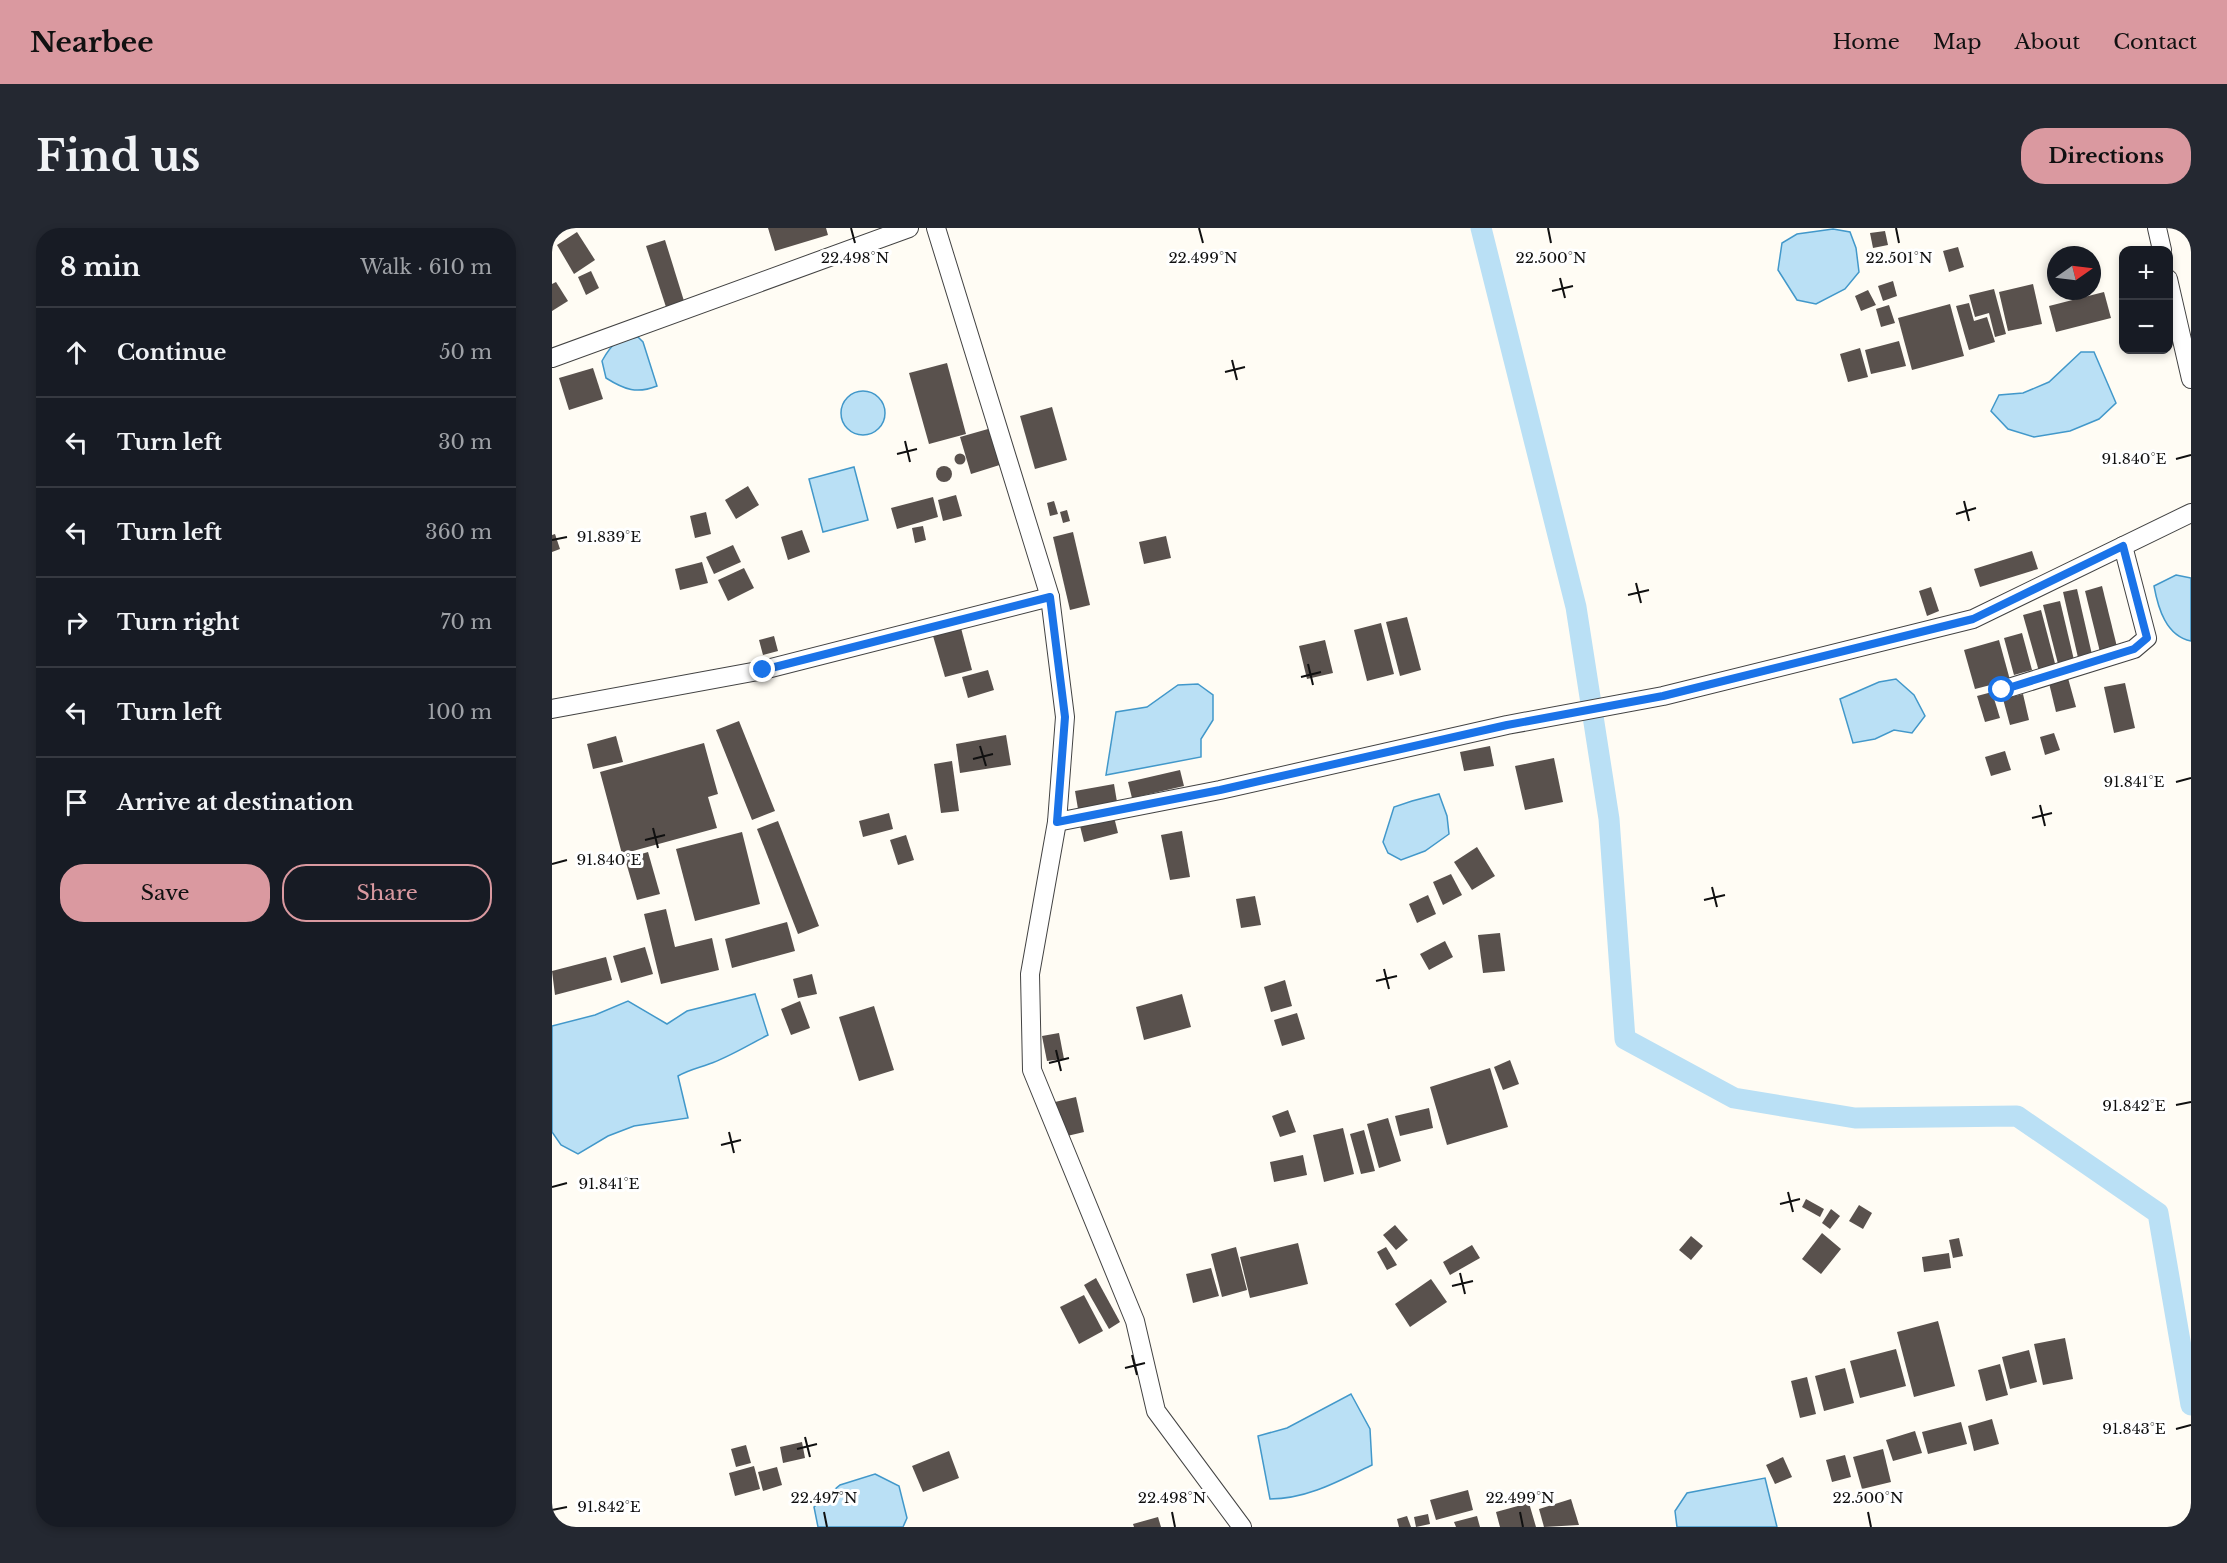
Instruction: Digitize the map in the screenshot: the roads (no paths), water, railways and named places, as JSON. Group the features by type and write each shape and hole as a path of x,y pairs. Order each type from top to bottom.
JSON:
{"street":[{"path":"552,358 909,228"},
{"path":"936,228 1050,597 1065,717 1057,822 1030,974 1032,1070 1135,1321 1156,1411 1242,1527"},
{"path":"2157,228 2161,246"},
{"path":"2173,297 2191,379"},
{"path":"1057,822 1220,790 1507,725 1663,696 1973,619 2191,513"},
{"path":"2002,690 2134,649 2147,638 2123,546"},
{"path":"552,709 763,670 1050,597"}],"water":[{"path":"1833,229 1850,232 1856,248 1859,272 1845,289 1816,304 1797,300 1778,270 1782,243 1797,234"},
{"path":"638,337 643,342 657,386 643,390 631,390 606,378 602,361 609,349 616,343"},
{"path":"2081,352 2094,352 2116,403 2099,419 2070,431 2034,437 2008,429 1991,411 1999,395 2023,393 2049,382"},
{"path":"863,391 878,398 885,413 878,428 863,435 848,428 841,413 848,398"},
{"path":"854,467 868,520 823,532 809,479"},
{"path":"2176,575 2191,578 2191,641 2182,638 2169,627 2161,612 2154,586"},
{"path":"1896,679 1914,695 1925,716 1912,733 1894,730 1875,739 1853,743 1840,699 1879,682"},
{"path":"1198,684 1213,695 1213,720 1201,739 1201,757 1106,775 1116,712 1147,707 1178,685"},
{"path":"1439,794 1447,816 1449,834 1425,851 1401,860 1388,853 1383,842 1394,807"},
{"path":"755,994 768,1035 724,1058 678,1076 688,1118 634,1126 608,1136 578,1154 561,1145 552,1132 552,1026 595,1015 628,1001 667,1024 687,1011"},
{"path":"1351,1394 1370,1429 1372,1465 1310,1492 1270,1499 1258,1436 1287,1428"},
{"path":"875,1474 899,1486 907,1518 903,1527 818,1527 814,1507 840,1485"},
{"path":"1765,1478 1777,1527 1677,1527 1675,1511 1687,1493"}],"waterway":[{"path":"1481,228 1576,607 1609,819 1625,1039 1734,1098 1855,1118 2017,1116 2158,1213 2191,1405"}]}
